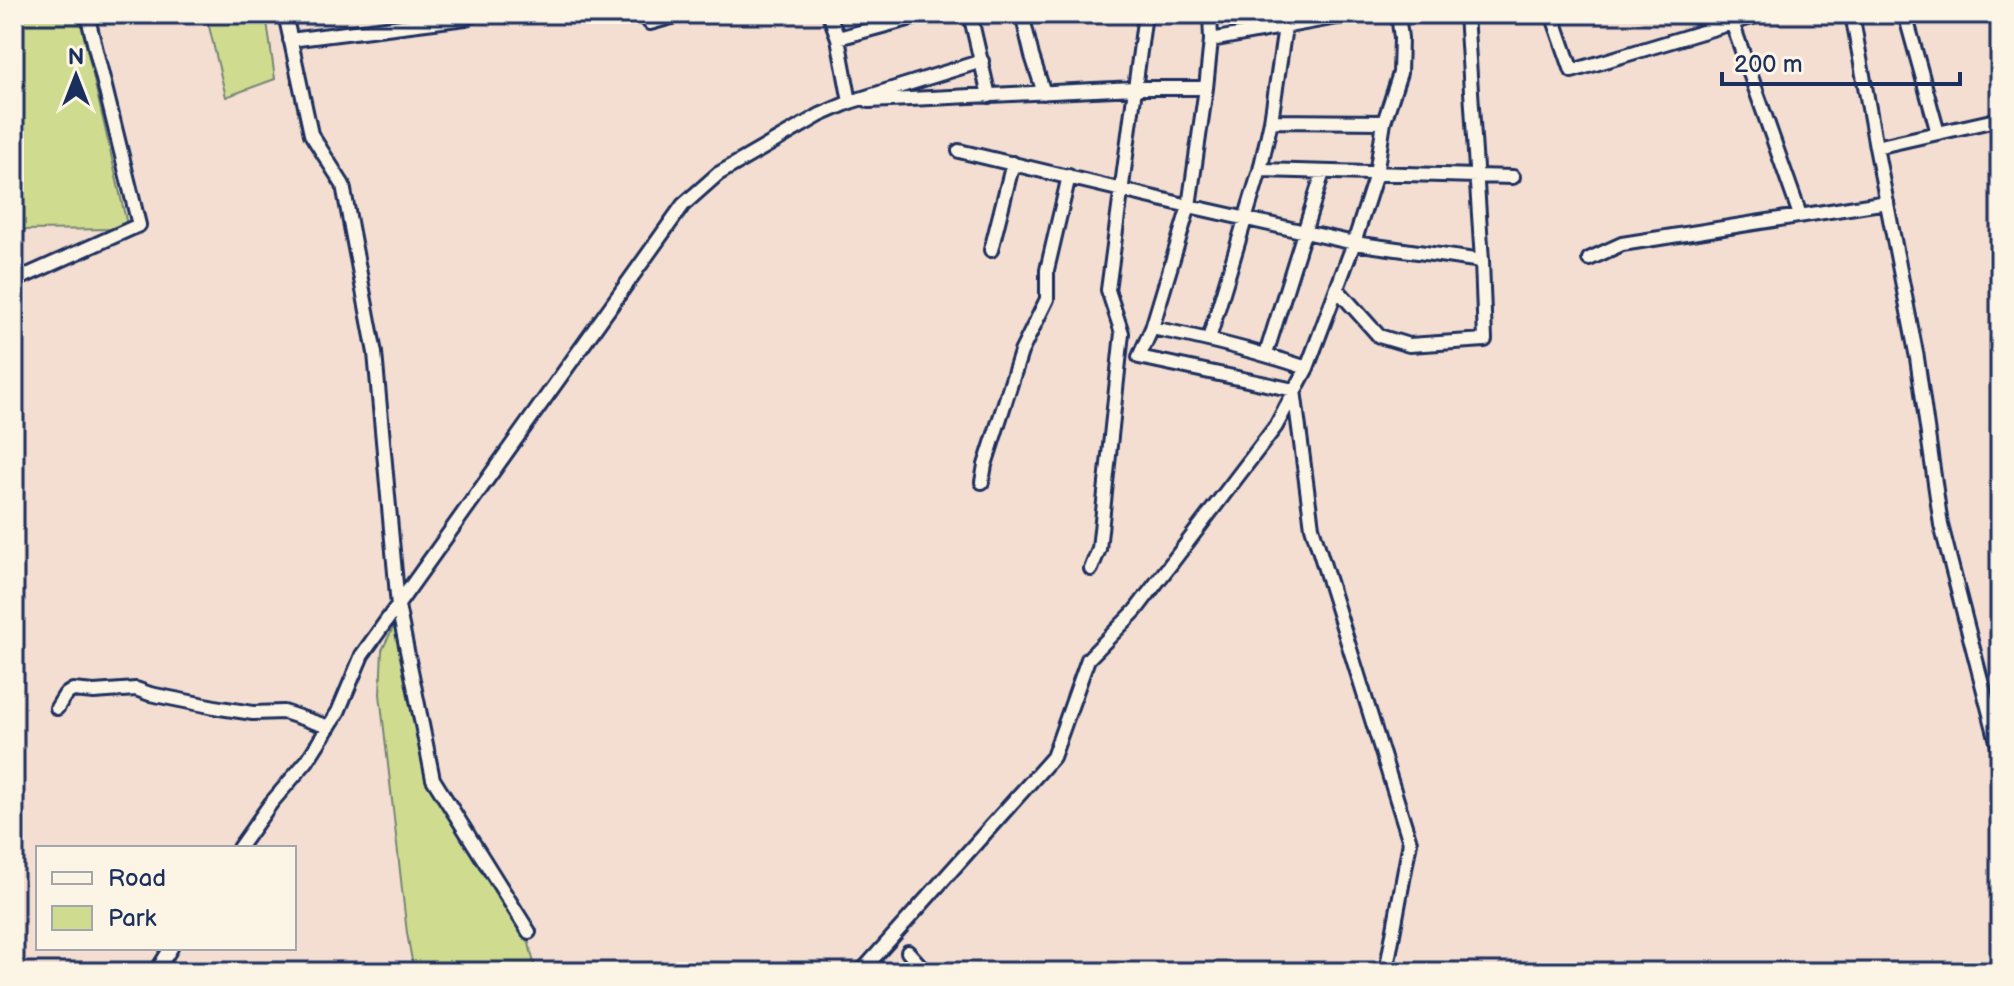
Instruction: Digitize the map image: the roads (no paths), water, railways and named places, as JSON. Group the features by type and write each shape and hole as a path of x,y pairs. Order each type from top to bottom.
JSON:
{"street":[{"path":"14,281 139,225 87,14"},
{"path":"285,14 311,134 343,185 375,353 398,606 433,779 529,932"},
{"path":"290,40 466,18 474,14"},
{"path":"647,17 682,14"},
{"path":"829,14 838,38 850,102"},
{"path":"838,38 927,14"},
{"path":"970,14 989,96"},
{"path":"1022,14 1044,93"},
{"path":"1091,569 1099,549 1122,333 1108,290 1145,14"},
{"path":"1210,14 1212,22 1206,88 1189,206 1152,328 1139,357 1294,390"},
{"path":"1211,40 1283,21 1354,14"},
{"path":"861,972 1053,757 1088,659 1135,611 1276,426 1307,368 1376,174 1384,122 1400,73 1398,14"},
{"path":"1337,289 1379,336 1409,345 1485,340 1466,14"},
{"path":"1552,14 1572,71 1731,19 1762,14"},
{"path":"1852,14 1917,358 1941,525 2000,753"},
{"path":"1905,14 1938,133"},
{"path":"1731,19 1800,215"},
{"path":"1209,339 1260,170 1271,121 1283,21"},
{"path":"240,846 271,803 307,761 329,727 362,655 683,205 718,174 800,125 850,102 982,61"},
{"path":"850,102 1135,88 1206,88"},
{"path":"1876,147 2000,119"},
{"path":"1271,121 1384,122"},
{"path":"959,151 1354,243 1482,261"},
{"path":"991,250 1013,163"},
{"path":"1260,170 1513,177"},
{"path":"1266,354 1323,172"},
{"path":"982,482 1021,352 1047,299 1047,270 1069,176"},
{"path":"1589,259 1622,244 1887,202"},
{"path":"1152,328 1209,339 1307,368"},
{"path":"1294,390 1312,527 1410,842 1386,972"},
{"path":"57,708 65,695 73,690 136,689 220,708 253,713 284,712 329,727"},
{"path":"156,972 170,950"},
{"path":"908,952 926,972"}]}
